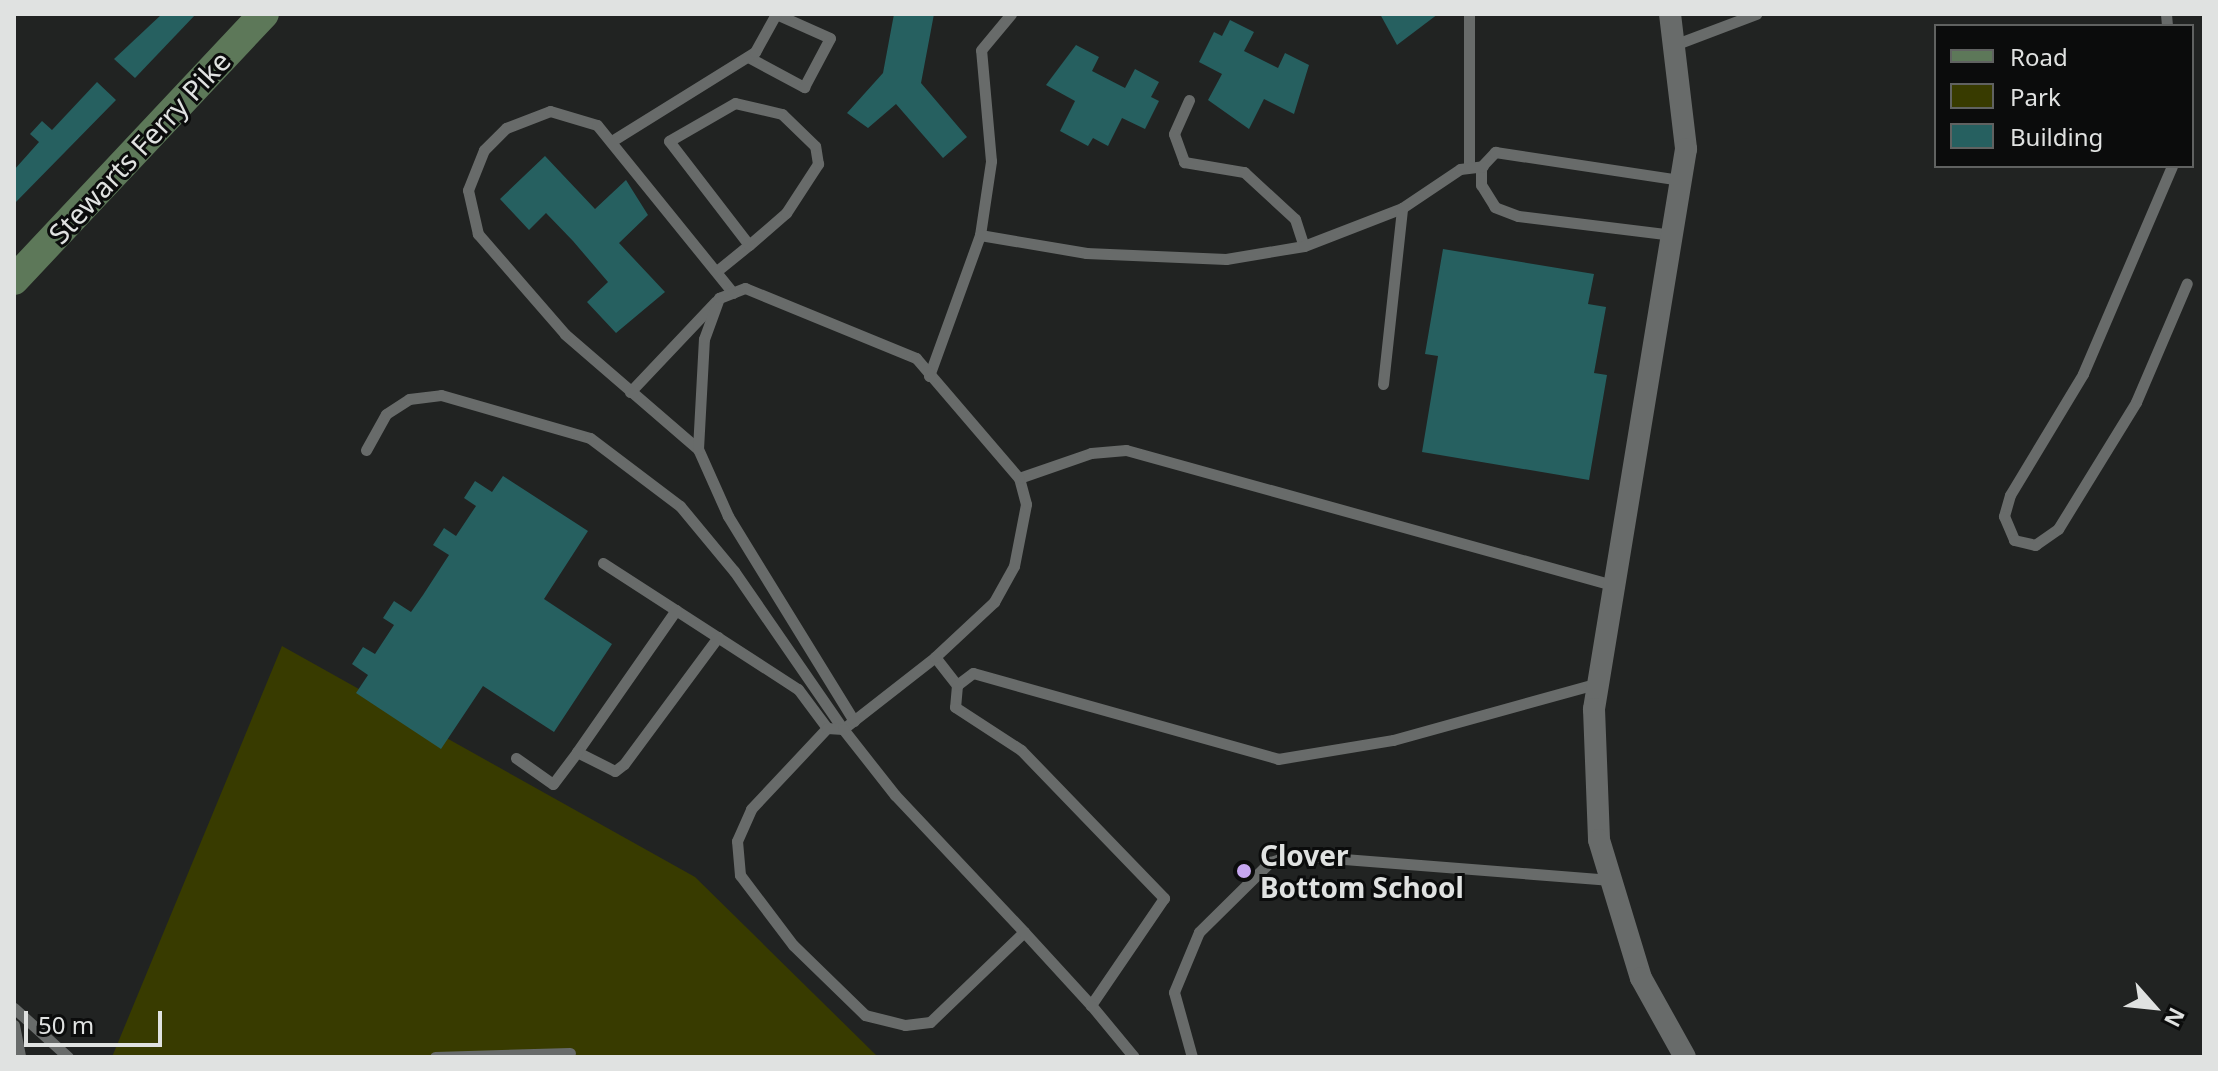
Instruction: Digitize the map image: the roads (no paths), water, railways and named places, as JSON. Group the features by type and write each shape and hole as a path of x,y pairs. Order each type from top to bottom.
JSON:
{"main road":[{"name":"Stewarts Ferry Pike","path":"14,280 264,14"}],"street":[{"path":"1670,14 1686,149 1598,683 1599,840 1641,978 1685,1057"}],"lane":[{"path":"615,139 748,57 776,14 830,38 804,87 748,57"},
{"path":"929,376 980,235 991,161 981,50 1011,14"},
{"path":"1469,14 1469,167"},
{"path":"1674,45 1756,14"},
{"path":"1189,100 1174,134 1184,162 1244,172 1295,219 1304,246"},
{"path":"718,270 749,245 786,213 818,164 815,146 782,114 735,103 669,141 749,245"},
{"path":"733,293 615,139 571,113 528,116 484,150 468,210 478,234 565,334 698,449 728,516 854,721"},
{"path":"1673,235 1518,216 1495,207 1481,185 1483,166 1495,152 1546,155 1681,180"},
{"path":"980,235 1086,253 1226,259 1304,246 1402,208 1469,167 1483,166"},
{"path":"2171,168 2083,374 2010,495 2004,516 2014,540 2035,545 2058,529 2136,402 2187,283"},
{"path":"1383,384 1402,208"},
{"path":"603,563 798,689 827,728 843,729 935,657 994,602 1014,566 1026,504 1019,478 916,358 745,288 719,298 630,392"},
{"path":"698,449 704,339 719,298"},
{"path":"366,450 386,414 409,399 441,395 590,438 680,506 734,571 843,729 1134,1057"},
{"path":"1019,478 1091,453 1126,450 1616,586"},
{"path":"516,758 553,784 676,610"},
{"path":"577,752 615,771 718,637"},
{"path":"935,657 957,685 955,707 1021,750 1164,898 1091,1005"},
{"path":"957,685 973,673 1278,759 1393,740 1598,683"},
{"path":"827,728 751,809 737,841 740,875 793,945 865,1015 905,1025 930,1022 1024,932"},
{"path":"1192,1057 1174,992 1199,932 1270,862 1293,855 1611,880"},
{"path":"14,1008 68,1057"},
{"path":"14,1025 20,1057"},
{"path":"435,1057 570,1053"}],"place":[{"name":"Clover Bottom School","path":"1244,871"}]}
